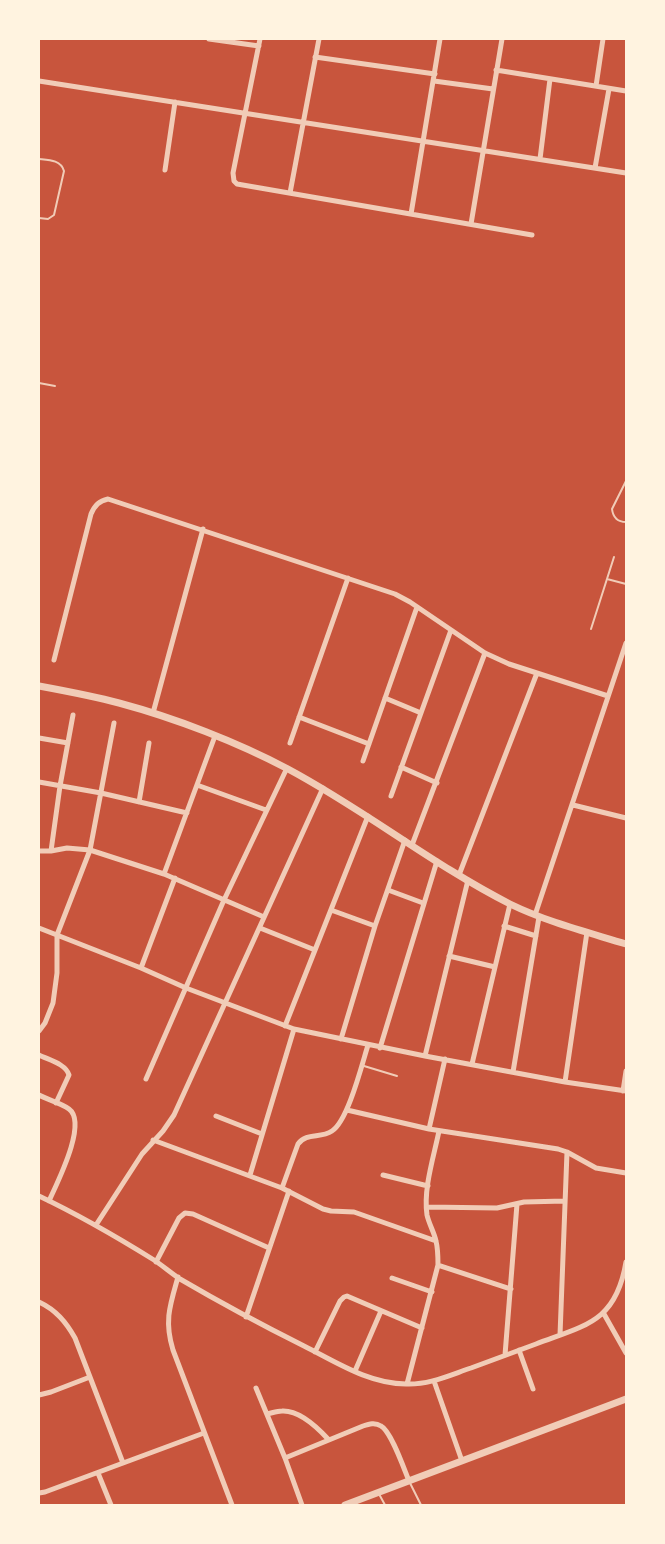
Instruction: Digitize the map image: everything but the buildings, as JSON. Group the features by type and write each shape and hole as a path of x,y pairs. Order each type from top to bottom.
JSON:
{"street":[{"path":"208,39 259,46"},
{"path":"260,39 233,173 234,181 242,185 532,235"},
{"path":"291,193 319,39"},
{"path":"411,214 440,39"},
{"path":"471,224 502,39"},
{"path":"596,86 603,39"},
{"path":"315,57 493,89"},
{"path":"496,70 626,92"},
{"path":"540,159 550,79"},
{"path":"39,81 626,173"},
{"path":"596,168 609,88"},
{"path":"165,170 175,102"},
{"path":"54,660 91,514 94,506 108,499 395,594 485,653 509,664 608,696"},
{"path":"153,713 203,529"},
{"path":"290,743 348,578"},
{"path":"363,761 417,608"},
{"path":"391,796 451,630"},
{"path":"513,1072 536,936 537,916 626,643"},
{"path":"341,1039 388,890 437,783 485,653"},
{"path":"459,874 537,673"},
{"path":"39,686 119,703 215,736 286,768 323,788 437,861 510,904 537,916 626,944"},
{"path":"385,698 421,713"},
{"path":"51,851 73,715"},
{"path":"299,717 369,744"},
{"path":"39,1031 53,1004 57,973 57,935 90,850 114,723"},
{"path":"164,874 215,736"},
{"path":"39,738 68,743"},
{"path":"139,802 149,743"},
{"path":"401,767 437,783"},
{"path":"146,1079 224,900 286,768"},
{"path":"39,782 101,793 187,813"},
{"path":"196,785 266,810"},
{"path":"96,1225 142,1154 174,1115 323,788"},
{"path":"573,805 626,818"},
{"path":"285,1026 369,816"},
{"path":"39,851 68,848 90,850 176,878 264,917"},
{"path":"380,1048 437,861"},
{"path":"141,968 176,878"},
{"path":"425,1056 468,880"},
{"path":"388,890 423,903"},
{"path":"472,1064 510,904"},
{"path":"331,910 375,926"},
{"path":"504,926 536,936"},
{"path":"39,928 225,1004 294,1029 380,1048 625,1091 626,1071"},
{"path":"260,928 315,950"},
{"path":"565,1082 587,932"},
{"path":"449,956 495,967"},
{"path":"250,1175 294,1029"},
{"path":"282,1188 301,1140 306,1137 328,1134 340,1124 368,1045"},
{"path":"39,1055 65,1067 69,1072 56,1103"},
{"path":"429,1129 444,1059"},
{"path":"39,1095 69,1109 76,1122 75,1133 50,1201"},
{"path":"346,1110 439,1131 567,1152 596,1168 626,1173"},
{"path":"216,1116 262,1134"},
{"path":"406,1384 438,1265 436,1241 429,1222 427,1207 428,1186 439,1131"},
{"path":"153,1140 250,1175 324,1209 354,1212 436,1241"},
{"path":"560,1335 567,1152"},
{"path":"383,1175 428,1186"},
{"path":"246,1317 289,1191"},
{"path":"39,1196 96,1225 246,1317 374,1380 390,1383 434,1381 595,1320 612,1304 621,1287 626,1262"},
{"path":"427,1207 497,1208 531,1201 565,1201"},
{"path":"505,1355 517,1204"},
{"path":"156,1262 179,1218 185,1213 193,1214 269,1248"},
{"path":"438,1265 511,1288"},
{"path":"178,1277 168,1318 168,1334 232,1505"},
{"path":"392,1278 432,1292"},
{"path":"315,1352 340,1301 347,1296 422,1328"},
{"path":"39,1302 58,1315 75,1338 123,1463"},
{"path":"355,1371 381,1311"},
{"path":"604,1314 626,1353"},
{"path":"519,1350 533,1389"},
{"path":"39,1395 90,1377"},
{"path":"434,1381 462,1461"},
{"path":"256,1388 302,1505"},
{"path":"345,1505 358,1503 378,1493 626,1399"},
{"path":"267,1414 281,1410 292,1413 310,1422 328,1439"},
{"path":"285,1458 371,1423 380,1424 387,1429 409,1481"},
{"path":"39,1493 204,1433"},
{"path":"98,1473 111,1505"}],"lane":[{"path":"39,159 59,163 63,166 64,171 54,215 48,219 39,218"},
{"path":"39,387 39,383 55,386"},
{"path":"626,481 612,509 615,518 626,522"},
{"path":"591,629 614,556"},
{"path":"607,579 626,584"},
{"path":"362,1065 397,1076"},
{"path":"409,1481 421,1505"},
{"path":"378,1493 385,1505"}]}
